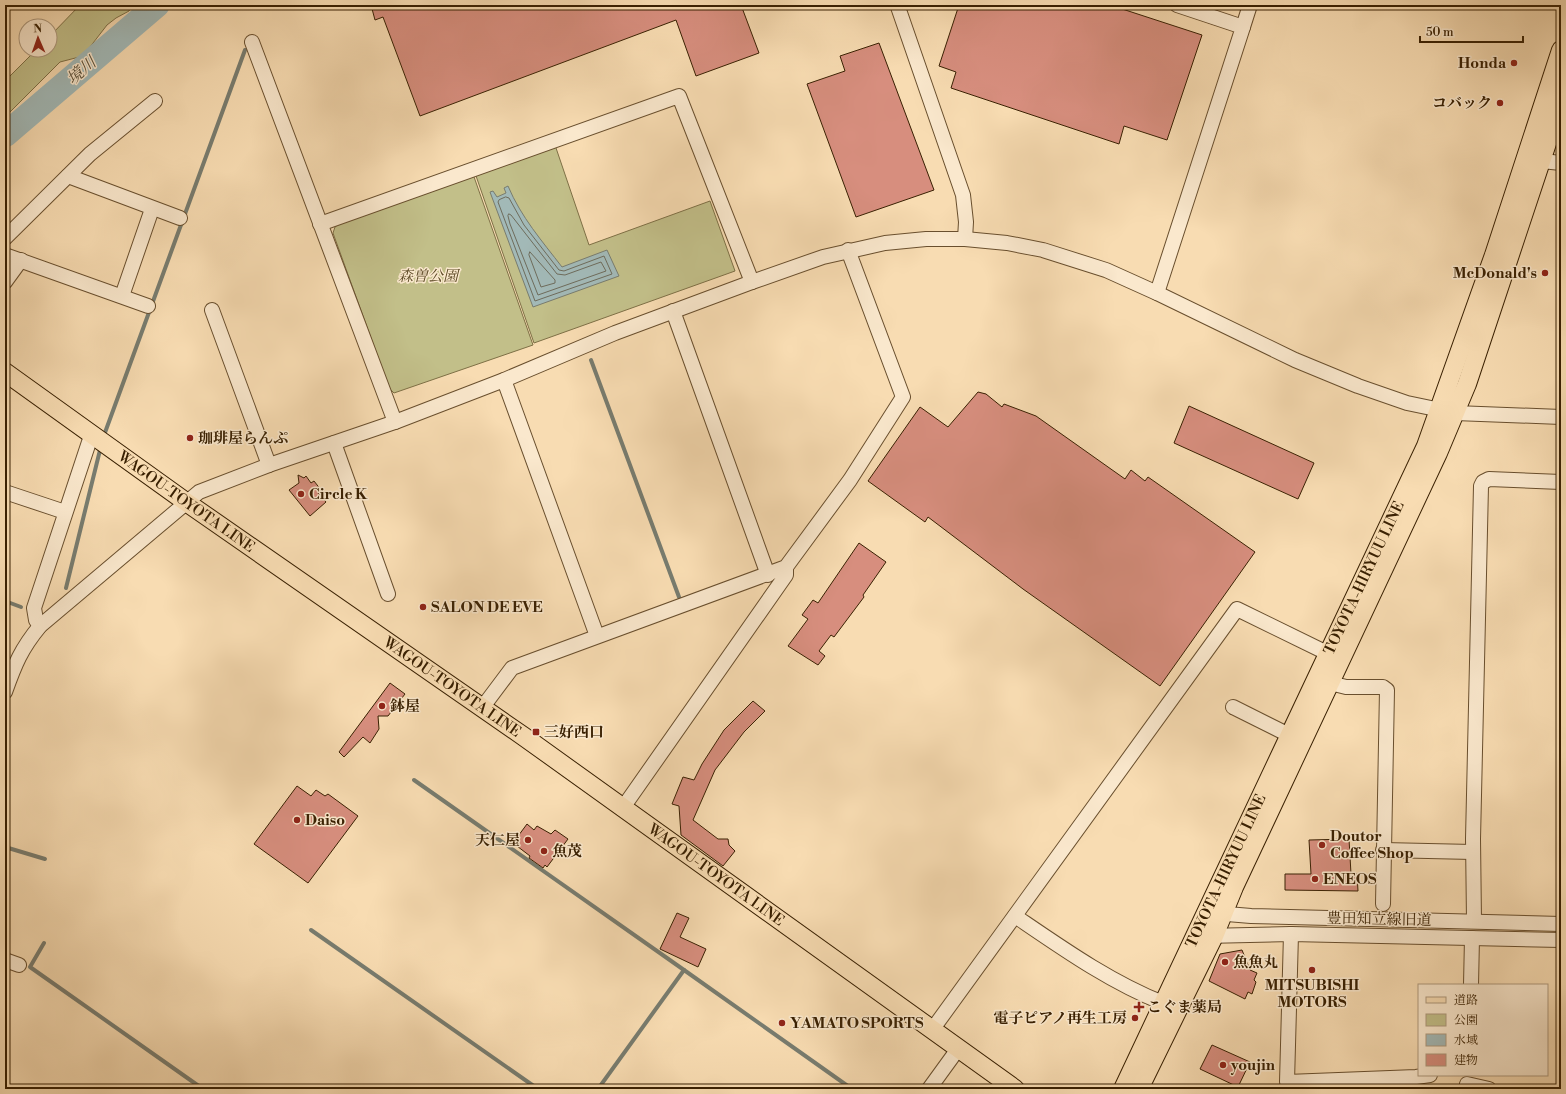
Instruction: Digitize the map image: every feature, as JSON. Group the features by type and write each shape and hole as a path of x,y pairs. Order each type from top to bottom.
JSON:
{"main road":[{"name":"TOYOTA-HIRYUU LINE","path":"1139,1089 1215,913 1289,735 1426,446 1448,412 1494,255 1561,50"},
{"name":"TOYOTA-HIRYUU LINE","path":"1215,913 1330,683 1448,412 1482,345 1561,101"},
{"name":"WAGOU-TOYOTA LINE","path":"5,372 92,433 186,502 482,708 1015,1089"},
{"name":"TOYOTA-HIRYUU LINE","path":"1123,1089 1163,1003 1205,936"}],"street":[{"path":"900,5 898,7 962,195 966,222 965,239"},
{"path":"1177,5 1243,27"},
{"path":"1157,293 1250,5"},
{"path":"252,42 395,422"},
{"path":"320,224 679,96 752,282"},
{"path":"5,238 90,154 155,101"},
{"path":"1542,161 1561,163"},
{"path":"68,176 152,209 180,218"},
{"path":"122,296 152,209"},
{"path":"5,692 15,662 25,645 40,626 199,492 268,465 395,422 504,380 673,311 752,282 848,250 892,242 926,239 965,239 1007,244 1050,252 1106,270 1295,360 1358,386 1407,403 1448,412 1561,417"},
{"path":"482,708 512,668 768,575 786,567 850,480 903,397 848,250"},
{"path":"5,255 148,306"},
{"path":"5,282 21,260"},
{"path":"212,310 268,465"},
{"path":"673,311 768,575"},
{"path":"504,380 597,636"},
{"path":"40,626 35,615 34,608 92,433"},
{"path":"334,443 388,594"},
{"path":"1474,921 1473,852 1481,486 1483,482 1489,480 1561,482"},
{"path":"5,492 65,512"},
{"path":"622,809 786,575 786,567"},
{"path":"932,1030 1236,609 1327,653"},
{"path":"1330,683 1346,686 1383,687 1386,690 1383,904"},
{"path":"1233,707 1289,735"},
{"path":"1384,850 1473,852"},
{"name":"豊田知立線旧道","path":"1215,913 1251,916 1561,924"},
{"path":"1015,916 1102,972 1140,994 1163,1003"},
{"path":"1291,934 1287,1082 1423,1076"},
{"name":"豊田知立線旧道","path":"1205,936 1291,934 1561,940"},
{"path":"1471,984 1472,938"},
{"path":"5,960 19,965"},
{"path":"929,1089 958,1049"},
{"path":"1467,1083 1488,1089"}],"green space":[{"path":"80,5 132,5 129,11 107,25 83,56 60,62 5,117 5,81 28,58 58,58 58,28"},
{"path":"555,145 589,245 710,201 735,271 534,343 475,173"},
{"name":"森曽公園","path":"473,174 533,345 394,393 389,388 333,233 335,227 340,223"}],"water":[{"path":"508,186 519,208 562,267 607,250 619,276 533,307 490,192 493,191 497,197 506,193 504,188"}],"building":[{"path":"371,5 741,5 759,53 696,76 676,20 420,116 383,17 375,20"},
{"path":"959,5 1110,5 1202,35 1167,140 1124,126 1119,144 951,88 956,72 939,66"},
{"path":"879,43 934,190 856,217 807,84 845,71 840,56"},
{"path":"978,392 986,394 1002,407 1004,404 1036,416 1125,479 1131,470 1145,481 1148,477 1255,552 1160,686 1023,589 928,517 925,522 868,481 920,407 948,427"},
{"path":"1189,406 1314,463 1298,499 1174,443"},
{"path":"298,475 304,478 306,476 311,483 314,481 321,490 318,493 326,502 310,516 289,490 299,483"},
{"path":"859,543 886,562 863,595 864,597 834,637 831,635 819,651 825,656 818,665 788,646 808,619 802,615 813,600 818,603"},
{"path":"390,683 405,694 388,716 378,716 379,729 370,743 363,737 344,757 339,752"},
{"path":"753,701 765,711 744,732 715,770 693,820 718,839 728,839 729,845 735,851 723,866 681,835 679,806 672,804 683,777 694,780 702,764 724,730"},
{"path":"297,786 311,796 316,790 325,796 328,794 358,816 308,883 254,844"},
{"path":"527,824 534,830 537,826 551,834 555,830 568,839 547,867 545,865 543,868 529,858 530,856 513,843"},
{"path":"1349,839 1351,874 1357,874 1358,891 1285,890 1285,874 1311,874 1309,840"},
{"path":"677,913 689,918 680,937 706,949 698,967 660,949"},
{"path":"1242,950 1250,970 1257,973 1254,980 1256,982 1252,994 1248,992 1245,999 1209,981 1220,954"},
{"path":"1212,1045 1250,1062 1238,1087 1200,1069"}],"waterway":[{"name":"境川","path":"5,135 157,5"},
{"path":"103,438 245,50"},
{"path":"591,360 679,597"},
{"path":"66,588 101,446"},
{"path":"5,601 21,607"},
{"path":"414,780 684,970"},
{"path":"5,847 45,859"},
{"path":"311,930 538,1089"},
{"path":"44,943 30,967 203,1089"},
{"path":"598,1089 684,970 852,1089"}],"place":[{"name":"Honda","path":"1514,63"},
{"name":"コバック","path":"1500,103"},
{"name":"McDonald's","path":"1545,273"},
{"name":"珈琲屋らんぷ","path":"190,438"},
{"name":"Circle K","path":"301,494"},
{"name":"SALON DE EVE","path":"423,607"},
{"name":"鉢屋","path":"382,706"},
{"name":"三好西口","path":"536,732"},
{"name":"Daiso","path":"297,820"},
{"name":"天仁屋","path":"528,840"},
{"name":"Doutor Coffee Shop","path":"1322,845"},
{"name":"魚茂","path":"544,851"},
{"name":"ENEOS","path":"1315,879"},
{"name":"魚魚丸","path":"1225,962"},
{"name":"MITSUBISHI MOTORS","path":"1312,970"},
{"name":"こぐま薬局","path":"1139,1007"},
{"name":"電子ピアノ再生工房","path":"1135,1018"},
{"name":"YAMATO SPORTS","path":"782,1023"},
{"name":"youjin","path":"1223,1065"}]}
